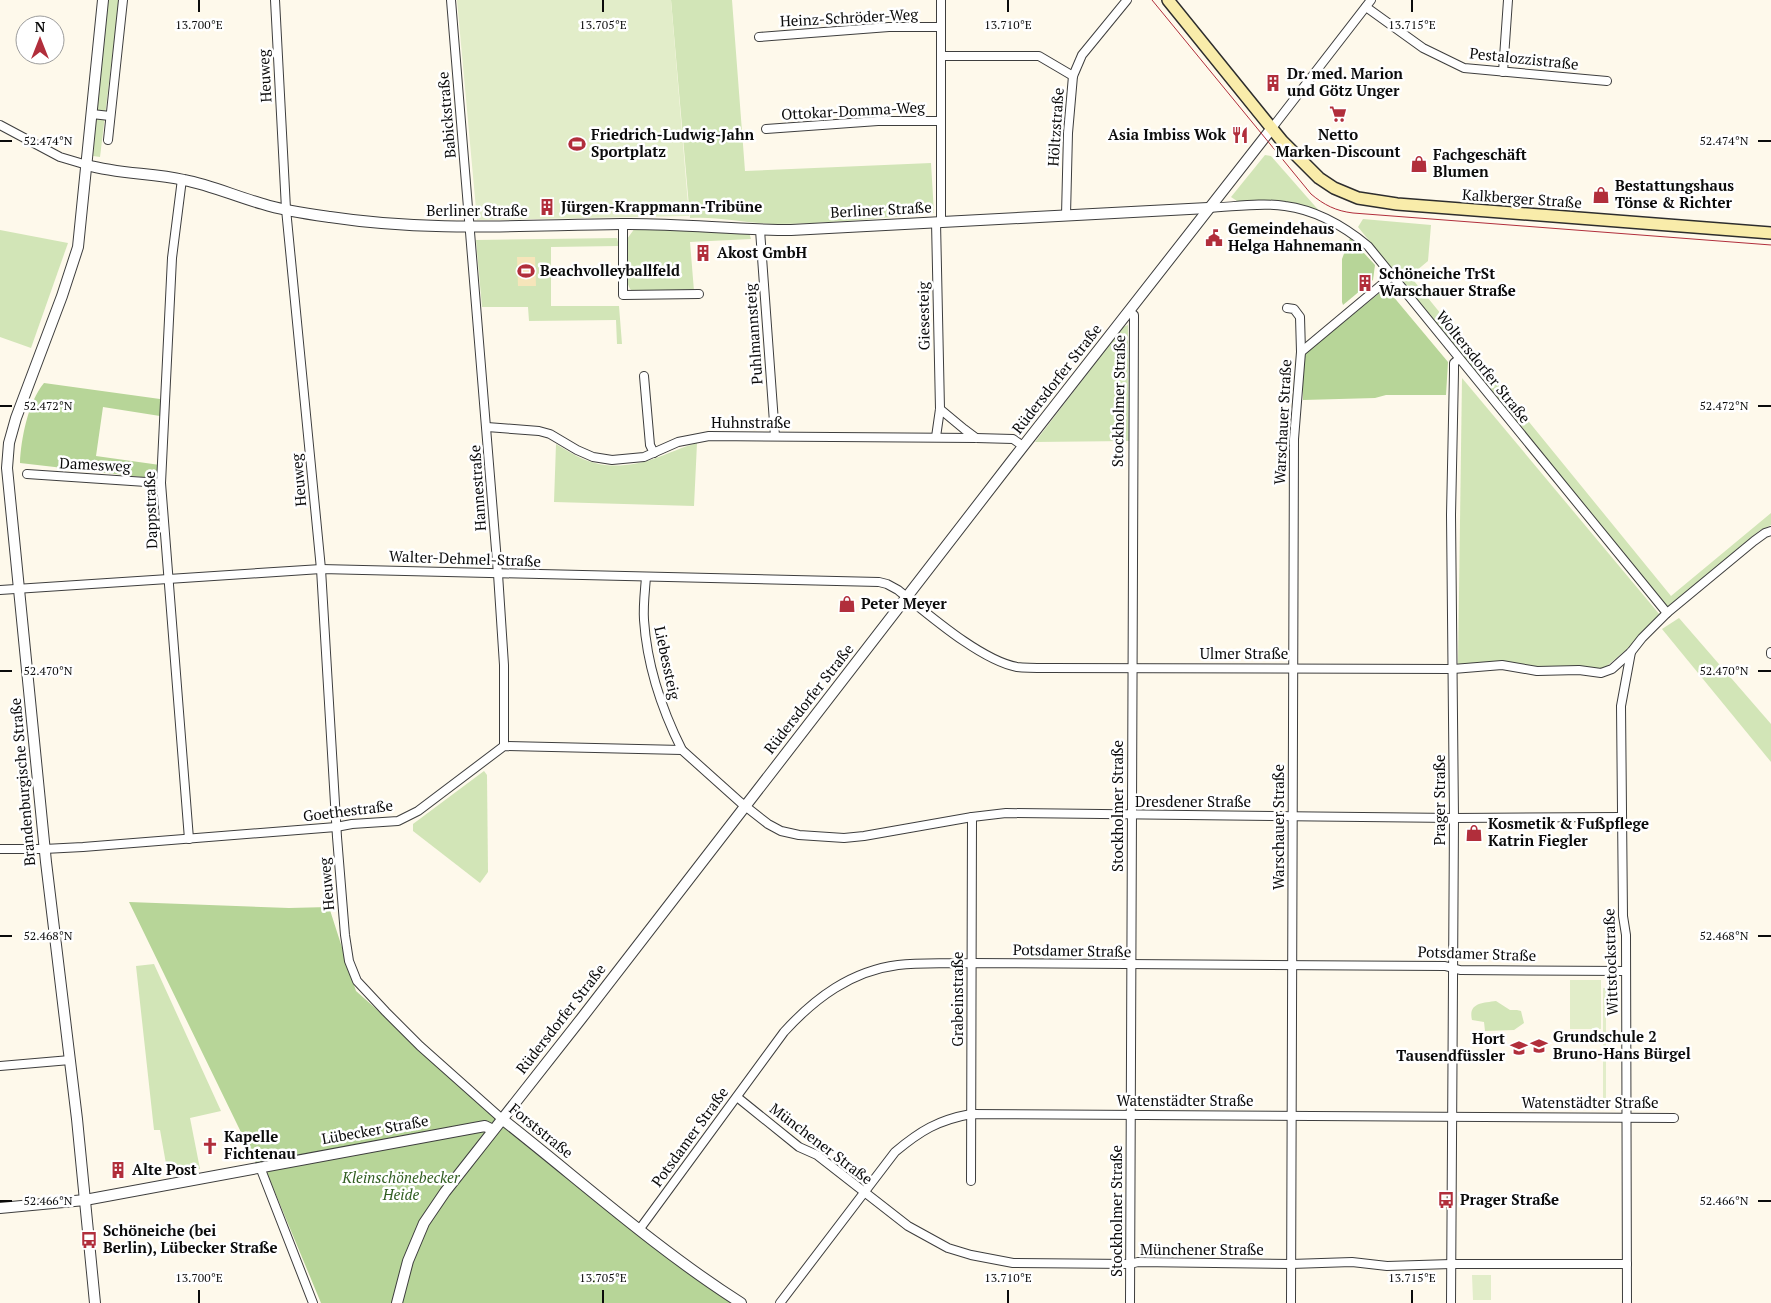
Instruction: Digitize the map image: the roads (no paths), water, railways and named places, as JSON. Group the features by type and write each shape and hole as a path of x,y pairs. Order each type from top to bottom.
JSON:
{"main road":[{"name":"Kalkberger Straße","path":"1168,0 1272,128 1308,168 1334,188 1367,200 1398,204 1771,233"}],"street":[{"name":"Brandenburgische Straße","path":"94,1303 70,1060 44,849 7,468 9,443 16,418 78,247 103,0"},
{"path":"108,140 123,0"},
{"name":"Heuweg","path":"275,0 286,209 321,569 336,828 348,957"},
{"name":"Babickstraße","path":"451,0 470,228"},
{"name":"Giesesteig","path":"936,437 940,409 938,222 941,121 941,0"},
{"name":"Höltzstraße","path":"1066,215 1069,104 1074,76 1082,54 1127,0"},
{"path":"1272,128 1371,0"},
{"path":"1502,72 1508,0"},
{"name":"Pestalozzistraße","path":"1366,7 1423,48 1464,68 1607,81"},
{"name":"Heinz-Schröder-Weg","path":"759,36 889,27 941,27"},
{"path":"941,56 1039,56 1074,76"},
{"path":"92,114 110,116"},
{"name":"Ottokar-Domma-Weg","path":"766,129 878,121 941,121"},
{"name":"Berliner Straße","path":"0,125 60,157 101,168 182,179 265,205 332,218 434,227 470,228 623,224 791,230 1208,208"},
{"name":"Rüdersdorfer Straße","path":"397,1303 408,1261 424,1223 445,1192 1272,128"},
{"name":"Dappstraße","path":"182,179 172,258 161,483 189,839"},
{"name":"Woltersdorfer Straße","path":"1208,208 1285,206 1315,214 1351,232 1368,246 1667,613"},
{"path":"623,224 623,295 699,294"},
{"name":"Hannestraße","path":"470,228 488,427 498,574 504,666 504,746"},
{"name":"Puhlmannsteig","path":"760,230 775,436"},
{"name":"Warschauer Straße","path":"1301,352 1392,276"},
{"name":"Warschauer Straße","path":"1287,308 1294,309 1300,317 1301,352 1294,439 1290,1303"},
{"name":"Stockholmer Straße","path":"1130,311 1134,314 1130,1303"},
{"name":"Prager Straße","path":"1451,1303 1454,818 1451,515 1454,363 1459,359"},
{"path":"644,376 650,445 654,453"},
{"path":"940,409 976,438"},
{"name":"Huhnstraße","path":"488,427 540,431 550,434 585,454 603,459 623,460 644,457 678,442 699,437 936,437 1013,439 1023,446"},
{"name":"Damesweg","path":"27,474 161,483"},
{"path":"1631,652 1667,613 1754,541 1771,531"},
{"name":"Walter-Dehmel-Straße","path":"0,590 321,569 880,582 887,584 907,597"},
{"name":"Liebessteig","path":"646,577 644,619 650,663 662,705 682,750"},
{"name":"Ulmer Straße","path":"907,597 967,643 1001,662 1016,666 1047,668 1452,669 1502,665 1537,671 1579,670 1601,673 1612,669 1631,652"},
{"name":"Wittstockstraße","path":"1627,1303 1626,935 1623,916 1622,706 1631,652"},
{"path":"504,746 682,750 745,806"},
{"name":"Goethestraße","path":"0,849 44,849 189,839 336,828 352,824 398,821 430,802 504,746"},
{"name":"Dresdener Straße","path":"745,806 768,824 781,831 799,835 844,838 972,817 1006,814 1293,815 1454,818 1622,817"},
{"name":"Grabeinstraße","path":"971,1181 972,817"},
{"name":"Forststraße","path":"348,957 357,981 386,1012 420,1046 502,1119 639,1230 741,1303"},
{"name":"Potsdamer Straße","path":"639,1230 784,1032 809,1007 835,988 850,979 873,971 897,966 972,963 1445,966 1460,970 1626,971"},
{"path":"0,1066 70,1060"},
{"name":"Münchener Straße","path":"737,1097 799,1147 817,1155 908,1226 932,1241 971,1255 1013,1263 1291,1264 1352,1262 1387,1266 1627,1264"},
{"name":"Watenstädter Straße","path":"780,1303 895,1152 937,1123 971,1114 1674,1118"},
{"name":"Lübecker Straße","path":"0,1208 85,1200 260,1166 485,1126 493,1130"},
{"path":"260,1166 313,1303"}],"tram line":[{"path":"1152,0 1311,194 1336,209 1353,213 1771,245"}],"place":[{"name":"Dr. med. Marion und Götz Unger","path":"1273,83"},
{"name":"Netto Marken-Discount","path":"1338,114"},
{"name":"Asia Imbiss Wok","path":"1240,135"},
{"name":"Friedrich-Ludwig-Jahn Sportplatz","path":"577,144"},
{"name":"Fachgeschäft Blumen","path":"1419,164"},
{"name":"Bestattungshaus Tönse & Richter","path":"1601,195"},
{"name":"Jürgen-Krappmann-Tribüne","path":"547,207"},
{"name":"Gemeindehaus Helga Hahnemann","path":"1214,238"},
{"name":"Akost GmbH","path":"703,253"},
{"name":"Beachvolleyballfeld","path":"526,271"},
{"name":"Schöneiche TrSt Warschauer Straße","path":"1365,283"},
{"name":"Peter Meyer","path":"847,604"},
{"name":"Kosmetik & Fußpflege Katrin Fiegler","path":"1474,833"},
{"name":"Grundschule 2 Bruno-Hans Bürgel","path":"1539,1046"},
{"name":"Hort Tausendfüssler","path":"1519,1048"},
{"name":"Kapelle Fichtenau","path":"210,1146"},
{"name":"Alte Post","path":"118,1170"},
{"name":"Prager Straße","path":"1446,1200"},
{"name":"Schöneiche (bei Berlin), Lübecker Straße","path":"89,1240"}],"park label":[{"name":"Kleinschönebecker Heide","path":"401,1186"}]}
